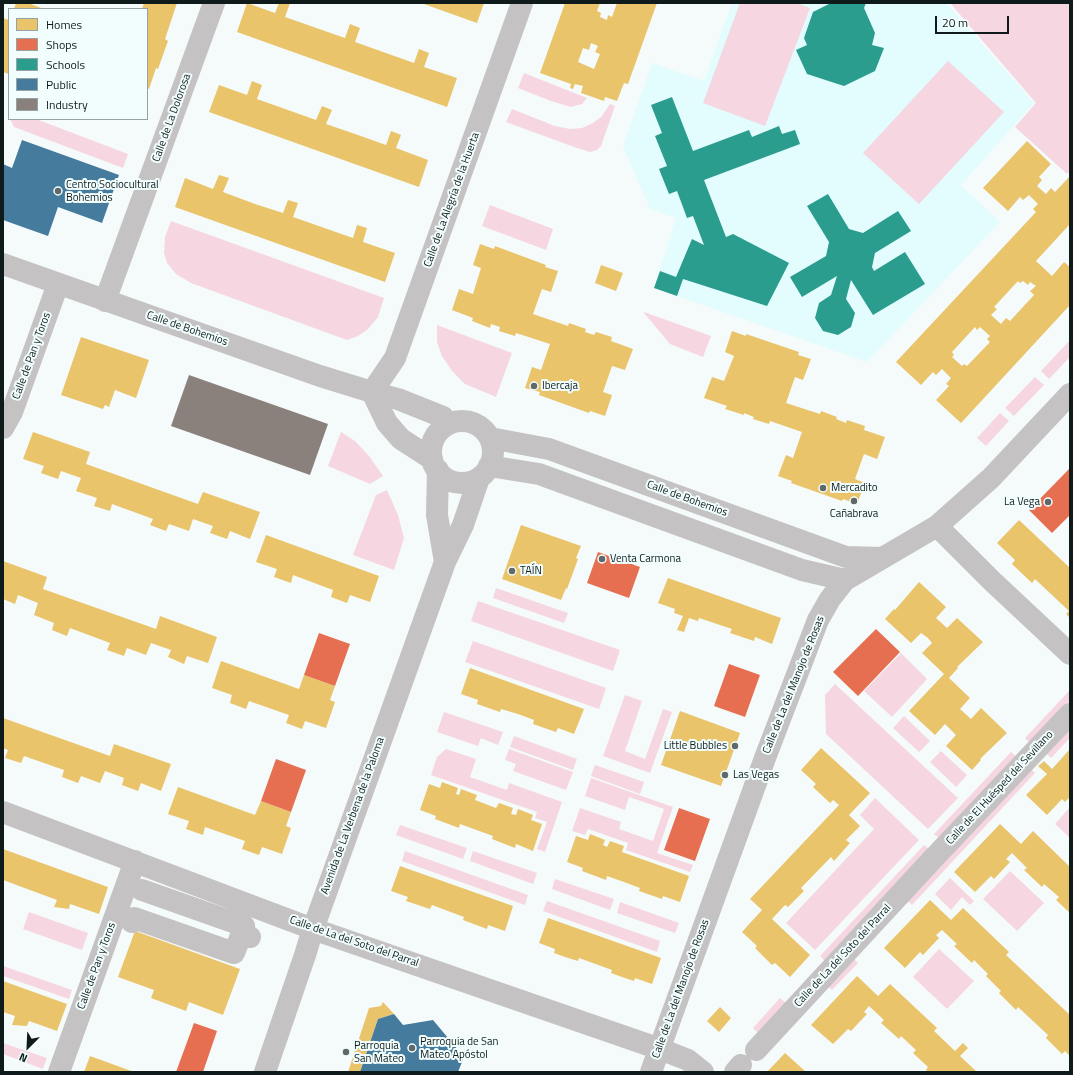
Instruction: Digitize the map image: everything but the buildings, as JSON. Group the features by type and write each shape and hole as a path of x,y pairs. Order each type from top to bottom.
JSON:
{"street":[{"name":"Calle de La Dolorosa","path":"105,301 214,3"},
{"name":"Calle de La Alegría de la Huerta","path":"372,392 395,358 522,3"},
{"name":"Calle de Bohemios","path":"3,264 320,376 398,399 443,417 448,424"},
{"name":"Calle de Pan y Toros","path":"3,428 12,412 58,284"},
{"path":"372,392 387,423 401,439 435,464"},
{"name":"Calle de La del Manojo de Rosas","path":"651,1072 762,765 818,620 830,599 845,580 937,526 991,478 1070,394"},
{"path":"458,420 469,421 478,425 490,438 493,452 491,462 484,472 470,482 460,483 450,480 442,475 435,464 431,448 434,438 440,430 448,424 458,420"},
{"name":"Calle de Bohemios","path":"490,438 549,449 846,557 883,558"},
{"name":"Avenida de La Verbena de la Paloma","path":"435,464 437,515 445,562"},
{"path":"484,472 539,474 802,570 845,580"},
{"name":"Avenida de La Verbena de la Paloma","path":"265,1072 313,929 445,562 463,525 484,472"},
{"path":"937,526 992,581 1070,654"},
{"name":"Calle de El Huésped del Sevillano","path":"930,862 1070,714"},
{"name":"Calle de La del Soto del Parral","path":"3,812 313,929 660,1049 688,1060 703,1072"},
{"name":"Calle de Pan y Toros","path":"59,1072 135,861"},
{"name":"Calle de La del Soto del Parral","path":"756,1050 930,862"},
{"path":"143,890 245,930 234,953 133,920 143,890"}],"shaded area":[{"path":"732,3 946,3 1034,103 961,185 1000,222 867,362 654,288 676,218 650,209 623,146 652,63 704,81"},
{"path":"740,3 797,3 810,8 765,126 703,103"},
{"path":"950,3 1070,3 1070,171 1067,174 1015,127 1036,103"},
{"path":"948,61 1004,112 919,204 863,153"},
{"path":"524,73 587,98 582,104 571,107 518,88"},
{"path":"610,104 615,106 601,146 597,150 590,152 506,122 512,109 555,126 570,129 582,128 601,117"},
{"path":"10,120 39,120 128,154 123,168 14,127"},
{"path":"490,205 553,229 546,250 482,226"},
{"path":"171,221 384,298 378,317 368,329 358,336 347,340 191,283 176,274 167,263 164,253 165,237"},
{"path":"644,312 711,336 703,357 670,344"},
{"path":"437,325 512,353 496,397 465,384 452,371 442,356 437,342"},
{"path":"1070,340 1070,357 1049,379 1041,371"},
{"path":"1035,377 1044,385 1014,416 1005,408"},
{"path":"1000,413 1009,421 986,446 977,438"},
{"path":"341,432 355,441 369,456 383,476 370,484 328,466"},
{"path":"387,490 398,515 404,538 394,570 353,555 376,495"},
{"path":"496,588 568,613 564,623 493,598"},
{"path":"478,601 620,650 613,671 471,621"},
{"path":"473,641 606,688 599,709 465,662"},
{"path":"901,653 927,679 892,717 864,691"},
{"path":"835,684 958,798 928,829 826,734 825,695"},
{"path":"1070,690 1070,701 1030,743 1025,738"},
{"path":"625,695 642,701 625,751 645,759 663,709 672,712 650,773 603,756"},
{"path":"444,712 503,732 498,745 481,738 478,746 437,732"},
{"path":"904,716 930,741 919,752 893,728"},
{"path":"1070,727 1070,738 1051,758 1046,753"},
{"path":"514,736 577,759 573,770 510,747"},
{"path":"446,749 476,759 470,777 507,790 509,783 562,802 545,852 537,849 547,822 535,818 537,812 431,775 437,757"},
{"path":"509,749 573,772 566,790 513,771 516,764 505,760"},
{"path":"941,751 967,775 956,787 930,762"},
{"path":"1011,752 1017,757 940,839 934,834"},
{"path":"595,765 644,782 640,794 591,776"},
{"path":"1030,768 1035,773 912,905 907,900"},
{"path":"591,778 673,807 657,853 693,865 690,872 626,850 628,843 588,829 585,835 572,831 580,808 621,822 619,829 653,841 664,809 629,797 625,810 585,796"},
{"path":"875,798 919,840 815,950 786,923 874,829 860,815"},
{"path":"1070,807 1070,838 1055,824"},
{"path":"400,825 467,848 463,859 396,835"},
{"path":"924,845 930,850 825,961 820,956"},
{"path":"405,851 528,895 525,905 402,861"},
{"path":"473,851 537,873 533,884 470,861"},
{"path":"1010,871 1044,903 1017,931 983,899"},
{"path":"950,878 974,901 970,905 962,897 951,910 935,894"},
{"path":"555,879 614,899 610,910 552,889"},
{"path":"547,901 660,941 657,952 543,911"},
{"path":"620,902 679,923 675,933 617,913"},
{"path":"29,912 88,933 82,950 23,929"},
{"path":"939,949 974,981 947,1009 913,977"},
{"path":"852,957 858,963 832,990 827,985"},
{"path":"3,966 72,990 69,999 3,976"},
{"path":"780,998 786,1003 758,1033 753,1028"},
{"path":"3,1043 47,1058 43,1069 3,1054"}],"place":[{"name":"Centro Sociocultural Bohemios","path":"58,191"},
{"name":"Ibercaja","path":"534,386"},
{"name":"Mercadito","path":"823,488"},
{"name":"Cañabrava","path":"854,501"},
{"name":"La Vega","path":"1048,502"},
{"name":"Venta Carmona","path":"602,559"},
{"name":"TAÍN","path":"512,571"},
{"name":"Little Bubbles","path":"735,746"},
{"name":"Las Vegas","path":"725,775"},
{"name":"Parroquia de San Mateo Apóstol","path":"412,1048"},
{"name":"Parroquia San Mateo","path":"346,1052"}]}
